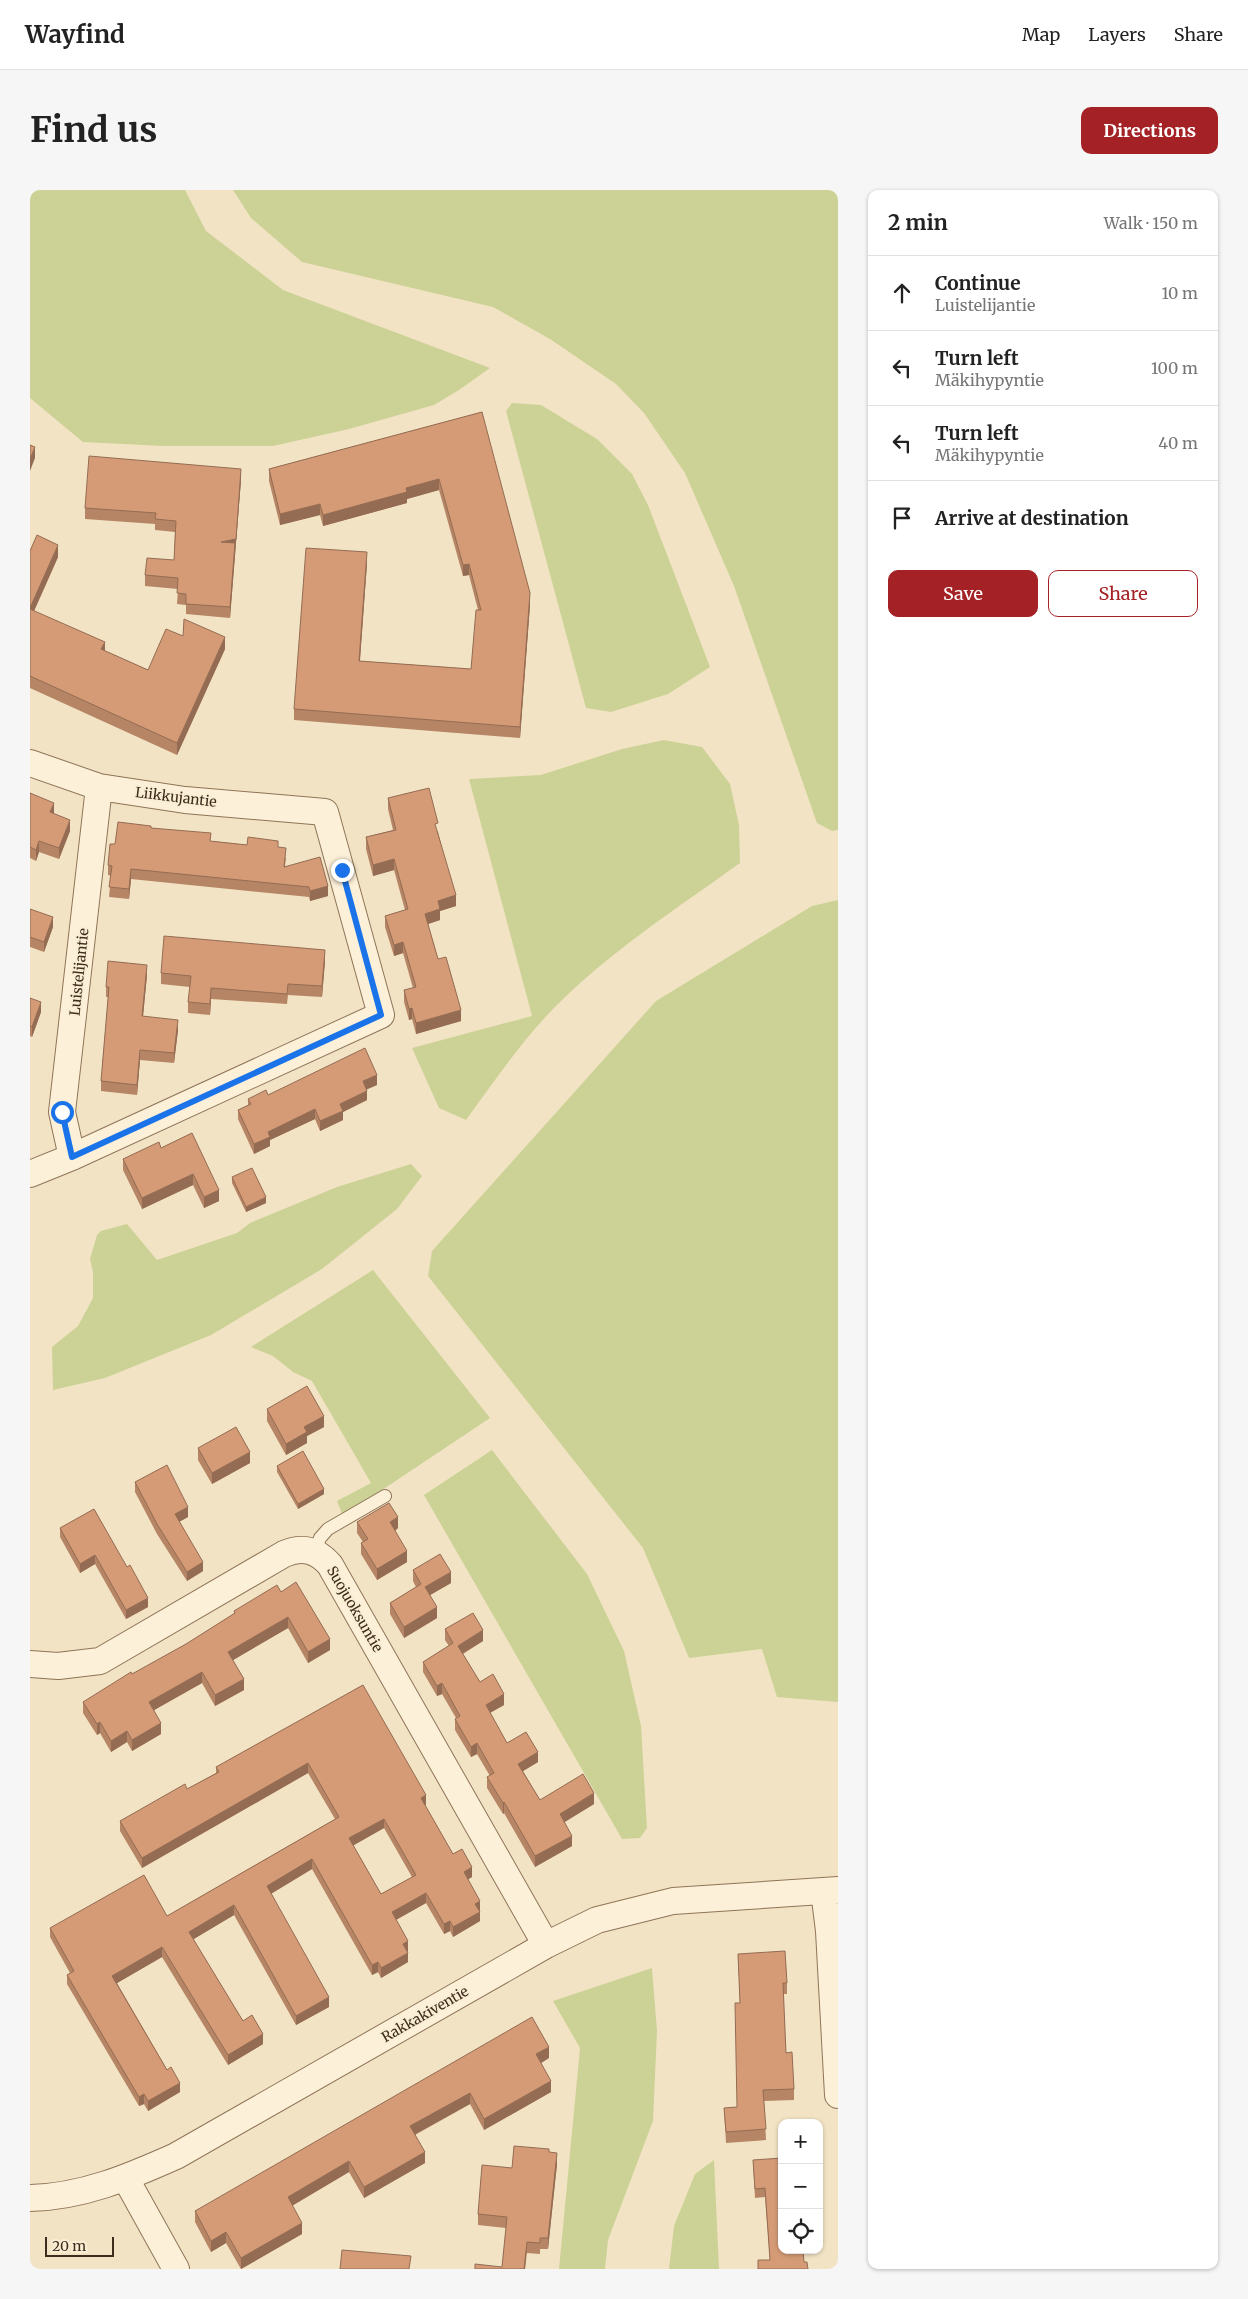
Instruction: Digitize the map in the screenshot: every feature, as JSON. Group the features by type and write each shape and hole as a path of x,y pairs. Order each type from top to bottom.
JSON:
{"street":[{"name":"Liikkujantie","path":"30,763 98,787 185,800 325,812 381,1015 72,1157"},
{"name":"Luistelijantie","path":"72,1157 62,1112 98,787"},
{"path":"30,1174 72,1157"},
{"path":"30,1664 58,1666 100,1661 284,1554 293,1550 304,1549 314,1552"},
{"name":"Suojuoksuntie","path":"314,1552 324,1558 335,1573 546,1945"},
{"path":"831,1890 830,1931 838,2095"},
{"name":"Rakkakiventie","path":"30,2198 87,2190 126,2179 176,2156 546,1945 597,1920 672,1901 831,1890"},
{"path":"126,2179 176,2269"}],"lane":[{"path":"314,1552 320,1538 328,1529 385,1496"}],"green space":[{"path":"30,190 185,190 206,231 283,290 490,368 434,405 349,429 273,446 163,446 83,442 30,398"},
{"path":"233,190 838,190 838,830 832,831 817,823 734,586 685,473 644,413 616,384 550,339 493,307 302,262 251,218"},
{"path":"512,403 541,405 597,439 632,474 648,505 710,667 668,694 611,712 586,708 506,411"},
{"path":"664,740 702,747 730,784 739,825 740,863 620,950 574,988 529,1035 466,1120 439,1108 412,1048 532,1016 469,779 541,775 622,749"},
{"path":"838,900 838,1702 777,1697 762,1649 689,1658 643,1548 428,1276 432,1251 656,1001 812,906"},
{"path":"411,1164 422,1176 397,1209 322,1269 211,1335 105,1378 53,1390 52,1347 78,1326 93,1298 93,1272 90,1259 97,1235 101,1231 127,1224 157,1260 237,1233 250,1223 337,1187"},
{"path":"373,1270 490,1418 343,1516 337,1501 371,1483 312,1381 293,1372 273,1356 251,1347"},
{"path":"492,1450 587,1574 624,1651 641,1726 647,1828 640,1838 622,1839 424,1495"},
{"path":"652,1968 657,2031 653,2121 608,2240 605,2269 559,2269 580,2048 553,2001"},
{"path":"714,2160 719,2269 669,2269 674,2226 695,2174"}],"building":[{"path":"482,412 530,593 520,727 294,709 306,548 367,552 359,661 471,669 476,610 481,610 469,564 463,565 439,479 406,488 407,492 323,515 320,504 280,514 269,469"},
{"path":"30,445 35,447 30,459"},
{"path":"89,456 241,469 236,539 221,542 235,543 230,607 186,604 186,594 177,593 178,578 145,575 147,558 174,560 176,521 155,519 156,513 85,508"},
{"path":"37,535 58,545 30,608 30,551"},
{"path":"30,609 105,642 101,649 148,670 166,629 183,636 184,619 225,637 177,743 30,676"},
{"path":"429,788 438,823 435,824 456,895 438,901 440,909 425,914 438,959 446,957 461,1010 416,1023 412,1008 409,1009 404,990 416,987 403,942 394,945 385,916 408,909 394,859 373,865 366,837 396,830 388,798"},
{"path":"30,793 54,803 50,812 70,820 59,848 39,841 36,850 30,847"},
{"path":"118,822 151,826 151,828 211,833 210,841 247,845 248,837 278,841 278,847 286,848 284,867 320,857 328,886 310,891 309,887 131,869 129,889 109,887 112,866 108,865 110,844 115,844"},
{"path":"30,909 53,917 44,942 30,937"},
{"path":"164,936 325,950 322,986 288,984 287,994 211,988 210,1004 188,1002 191,976 161,973"},
{"path":"108,961 147,965 142,1016 178,1020 174,1053 140,1050 137,1085 101,1081 109,987 106,987"},
{"path":"30,998 41,1002 32,1027 30,1026"},
{"path":"365,1048 377,1075 363,1081 367,1091 340,1104 343,1111 320,1121 315,1109 268,1132 270,1137 254,1144 238,1110 251,1104 248,1099 266,1090 268,1095"},
{"path":"192,1133 219,1190 204,1197 193,1174 142,1198 123,1159 159,1142 161,1148"},
{"path":"252,1168 266,1197 246,1207 232,1177"},
{"path":"307,1386 324,1416 304,1427 307,1432 286,1444 267,1409"},
{"path":"236,1427 250,1452 212,1473 198,1448"},
{"path":"303,1451 324,1489 298,1504 277,1466"},
{"path":"167,1465 188,1507 175,1514 203,1562 187,1572 157,1524 135,1482"},
{"path":"389,1503 398,1517 390,1522 407,1551 377,1569 361,1543 368,1539 357,1522"},
{"path":"94,1509 127,1567 130,1565 148,1598 126,1610 95,1555 80,1564 60,1528"},
{"path":"440,1554 451,1572 425,1587 437,1607 404,1627 390,1603 421,1584 413,1570"},
{"path":"296,1582 330,1639 308,1652 288,1617 228,1652 244,1679 215,1695 202,1672 149,1702 161,1723 132,1740 127,1731 111,1741 100,1722 97,1724 83,1702 131,1672 132,1674 186,1644 235,1613 234,1611 277,1585 281,1592"},
{"path":"473,1613 483,1630 458,1646 480,1682 493,1674 504,1694 486,1705 507,1743 526,1732 538,1752 518,1764 540,1800 583,1774 594,1793 560,1814 572,1836 535,1856 504,1802 487,1777 494,1773 477,1743 471,1747 455,1719 460,1716 442,1683 437,1686 423,1662 453,1643 445,1629"},
{"path":"363,1685 426,1795 421,1798 453,1854 462,1849 472,1867 464,1872 480,1901 475,1904 480,1912 453,1927 450,1921 444,1924 426,1893 392,1912 408,1941 403,1944 408,1953 381,1968 378,1962 372,1965 312,1859 267,1886 329,1997 296,2016 234,1905 189,1932 243,2021 252,2015 263,2034 228,2055 162,1947 112,1976 167,2070 171,2067 180,2083 148,2101 144,2094 139,2097 67,1975 74,1971 50,1928 144,1875 167,1916 339,1817 308,1763 142,1858 120,1821 185,1784 187,1789 219,1772 216,1767","holes":["384,1819 416,1875 381,1894 349,1838"]},
{"path":"785,1951 787,1983 783,1983 786,2053 792,2052 794,2089 763,2090 766,2129 726,2132 724,2108 737,2107 735,2003 740,2003 738,1954"},
{"path":"532,2017 549,2047 536,2054 551,2081 484,2119 470,2093 410,2126 425,2152 364,2187 349,2161 288,2197 302,2223 241,2258 226,2232 211,2241 195,2211"},
{"path":"514,2146 549,2149 549,2152 557,2153 548,2238 540,2238 540,2243 527,2242 524,2269 475,2269 475,2264 502,2267 507,2217 478,2214 482,2165 512,2168"},
{"path":"778,2158 778,2254 803,2254 804,2262 807,2262 808,2269 758,2269 758,2260 770,2260 765,2188 755,2189 753,2160"},
{"path":"342,2250 411,2256 409,2269 340,2269"}],"route":[{"path":"62,1112 72,1157 381,1015 342,870"}]}
